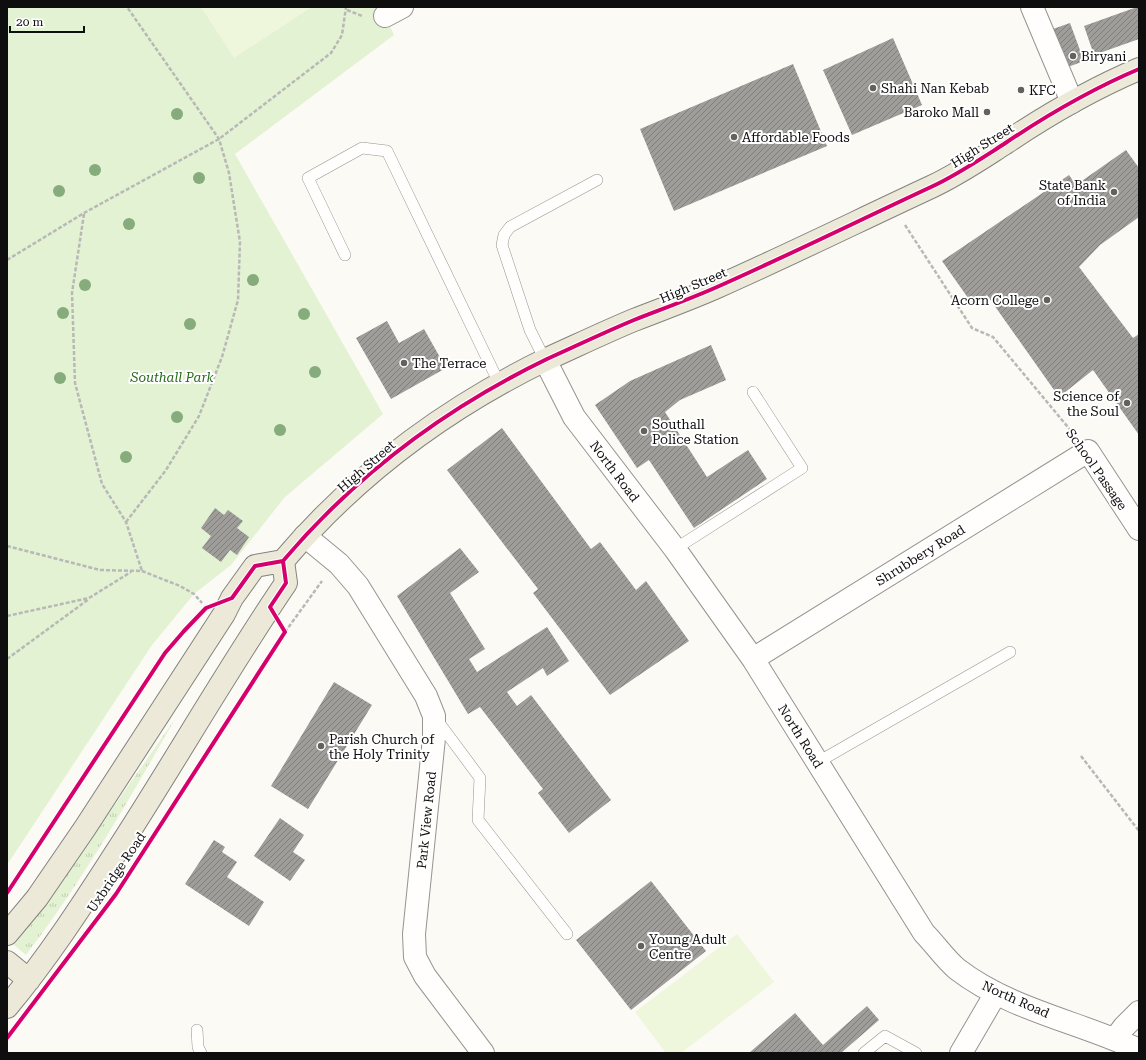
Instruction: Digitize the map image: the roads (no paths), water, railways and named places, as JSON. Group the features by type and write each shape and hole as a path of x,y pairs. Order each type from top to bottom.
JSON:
{"main road":[{"name":"High Street","path":"283,561 305,536 348,494 403,446 472,400 545,360 633,321 717,287 973,166 1004,144 1072,102 1139,69"},
{"path":"7,934 37,898 220,620 232,598 255,566 283,561"},
{"name":"Uxbridge Road","path":"7,1007 29,980 81,908 235,660 286,583 283,561"},
{"path":"7,962 29,980"}],"street":[{"path":"1032,7 1072,102"},
{"name":"North Road","path":"545,360 574,417 675,549 753,659 924,933 957,969 996,993 1028,1007 1115,1039 1139,1050"},
{"name":"School Passage","path":"1088,451 1139,529"},
{"name":"Shrubbery Road","path":"753,659 1088,451"},
{"name":"Park View Road","path":"305,536 339,564 358,586 426,696 434,716 434,738 414,934 415,957 425,976 484,1053"},
{"path":"961,1053 996,993"},
{"path":"1115,1039 1124,1027 1139,1012"}],"lane":[{"path":"345,255 308,178 362,148 387,151 500,385"},
{"path":"545,360 530,330 502,245 504,235 510,227 597,180"},
{"path":"675,549 802,468 753,392"},
{"path":"818,762 1010,652"},
{"path":"434,716 480,778 478,820 567,934"},
{"path":"197,1030 198,1047 201,1053"},
{"path":"864,1053 885,1036 916,1053"}],"place":[{"name":"Biryani","path":"1073,56"},
{"name":"Shahi Nan Kebab","path":"873,88"},
{"name":"KFC","path":"1021,90"},
{"name":"Baroko Mall","path":"987,112"},
{"name":"Affordable Foods","path":"734,137"},
{"name":"State Bank of India","path":"1114,192"},
{"name":"Acorn College","path":"1047,300"},
{"name":"The Terrace","path":"404,363"},
{"name":"Science of the Soul","path":"1127,403"},
{"name":"Southall Police Station","path":"644,431"},
{"name":"Parish Church of the Holy Trinity","path":"321,746"},
{"name":"Young Adult Centre","path":"641,946"}],"park label":[{"name":"Southall Park","path":"172,377"}]}
